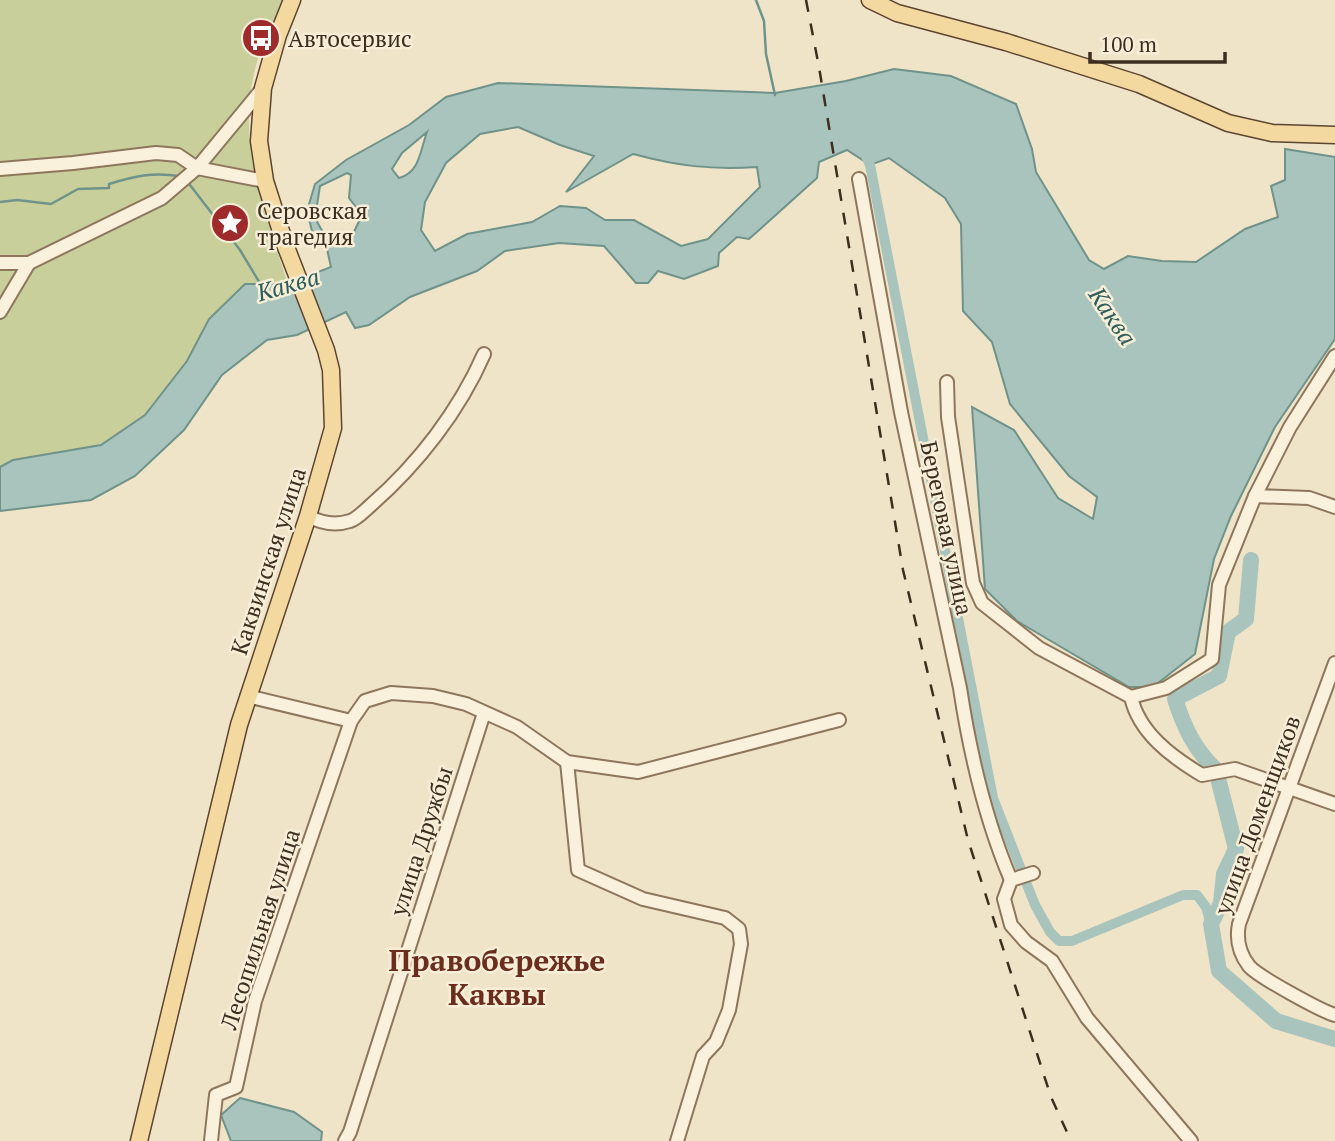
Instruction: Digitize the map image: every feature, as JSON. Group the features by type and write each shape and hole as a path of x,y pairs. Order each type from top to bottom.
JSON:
{"main road":[{"name":"Каквинская улица","path":"139,1141 247,696 308,516 333,428 333,384 326,350 286,247 265,181 259,141 262,88 292,0"},
{"path":"870,0 897,13 1006,42 1139,84 1228,123 1272,133 1335,135"}],"street":[{"path":"0,262 29,263 162,198 197,167 262,88"},
{"path":"0,169 156,153 178,155 197,167 265,181"},
{"name":"Береговая улица","path":"859,179 901,412 960,688 967,734 993,838 1011,880"},
{"path":"0,312 29,263"},
{"path":"308,516 325,524 351,521 395,484 422,453 470,388 484,354"},
{"path":"947,382 948,417 973,583 982,603 1039,648 1131,697 1166,688 1212,659 1219,585 1255,496 1290,427 1335,356"},
{"path":"1255,496 1309,498 1335,508"},
{"name":"улица Доменщиков","path":"1335,663 1288,786 1239,924 1237,939 1250,967 1308,1003 1335,1014"},
{"path":"247,696 351,721 365,701 391,693 433,696 466,704 517,727 567,762 638,772 839,720"},
{"path":"1131,697 1134,712 1150,733 1174,758 1202,775 1235,769 1335,804"},
{"name":"улица Дружбы","path":"345,1141 484,713"},
{"name":"Лесопильная улица","path":"211,1141 216,1094 236,1087 255,1001 351,721"},
{"path":"567,762 578,870 643,899 725,918 739,929 741,944 729,1010 716,1042 703,1056 677,1141"},
{"path":"1033,873 1011,880 1004,899 1011,925 1026,943 1052,961 1087,1017 1190,1141"}],"green space":[{"path":"0,0 292,0 269,29 256,67 250,99 249,130 259,191 288,284 245,284 209,319 187,361 145,415 101,445 13,460 0,467"}],"water":[{"name":"Каква","path":"894,69 951,76 1016,104 1032,149 1036,172 1089,260 1104,269 1128,256 1196,262 1245,229 1278,217 1271,186 1285,180 1285,149 1335,157 1335,339 1275,427 1231,516 1214,559 1195,654 1153,687 1129,687 1017,621 985,589 972,407 1014,430 1058,498 1093,519 1097,497 1069,476 1010,404 992,342 963,311 961,224 945,198 889,158 870,165 847,150 819,162 817,178 749,239 737,237 719,253 718,266 684,279 658,271 648,283 636,283 604,246 559,243 505,251 477,271 410,297 369,325 355,328 346,312 297,335 267,340 222,375 184,430 135,476 91,500 0,511 0,467 13,460 101,445 145,415 187,361 209,319 245,284 288,284 331,267 327,249 313,235 307,211 315,184 346,160 409,125 446,97 498,83 775,93 846,81","holes":["518,127 594,156 566,192 633,154 694,166 757,167 760,187 708,239 681,246 634,220 605,220 586,208 560,206 532,222 467,234 435,251 421,230 425,202 446,163 480,134","427,132 415,166 399,178 392,169 402,153","347,173 351,175 349,198 362,215 352,236 329,243 315,218 320,186"]},
{"path":"240,1098 294,1112 322,1132 321,1141 231,1141 221,1115"}],"waterway":[{"path":"756,0 764,21 766,54 775,95"},
{"path":"866,156 870,165 993,798 1035,905 1050,932 1059,941 1072,941 1183,895 1197,895 1206,907 1211,924"},
{"path":"0,202 17,200 51,204 78,189 109,188 109,184 144,176 179,176"},
{"name":"Каква","path":"190,185 240,250 261,285"},
{"path":"1216,770 1191,737 1175,699 1219,676 1228,632 1246,619 1251,560"},
{"path":"1219,782 1236,849 1224,874 1221,903 1211,924 1219,971 1276,1021 1335,1039"}],"railway":[{"path":"806,0 903,570 968,840 1051,1097 1071,1141"}],"place":[{"name":"Автосервис","path":"261,38"},
{"name":"Серовская трагедия","path":"230,223"}],"district":[{"name":"Правобережье Каквы","path":"497,977"}]}
